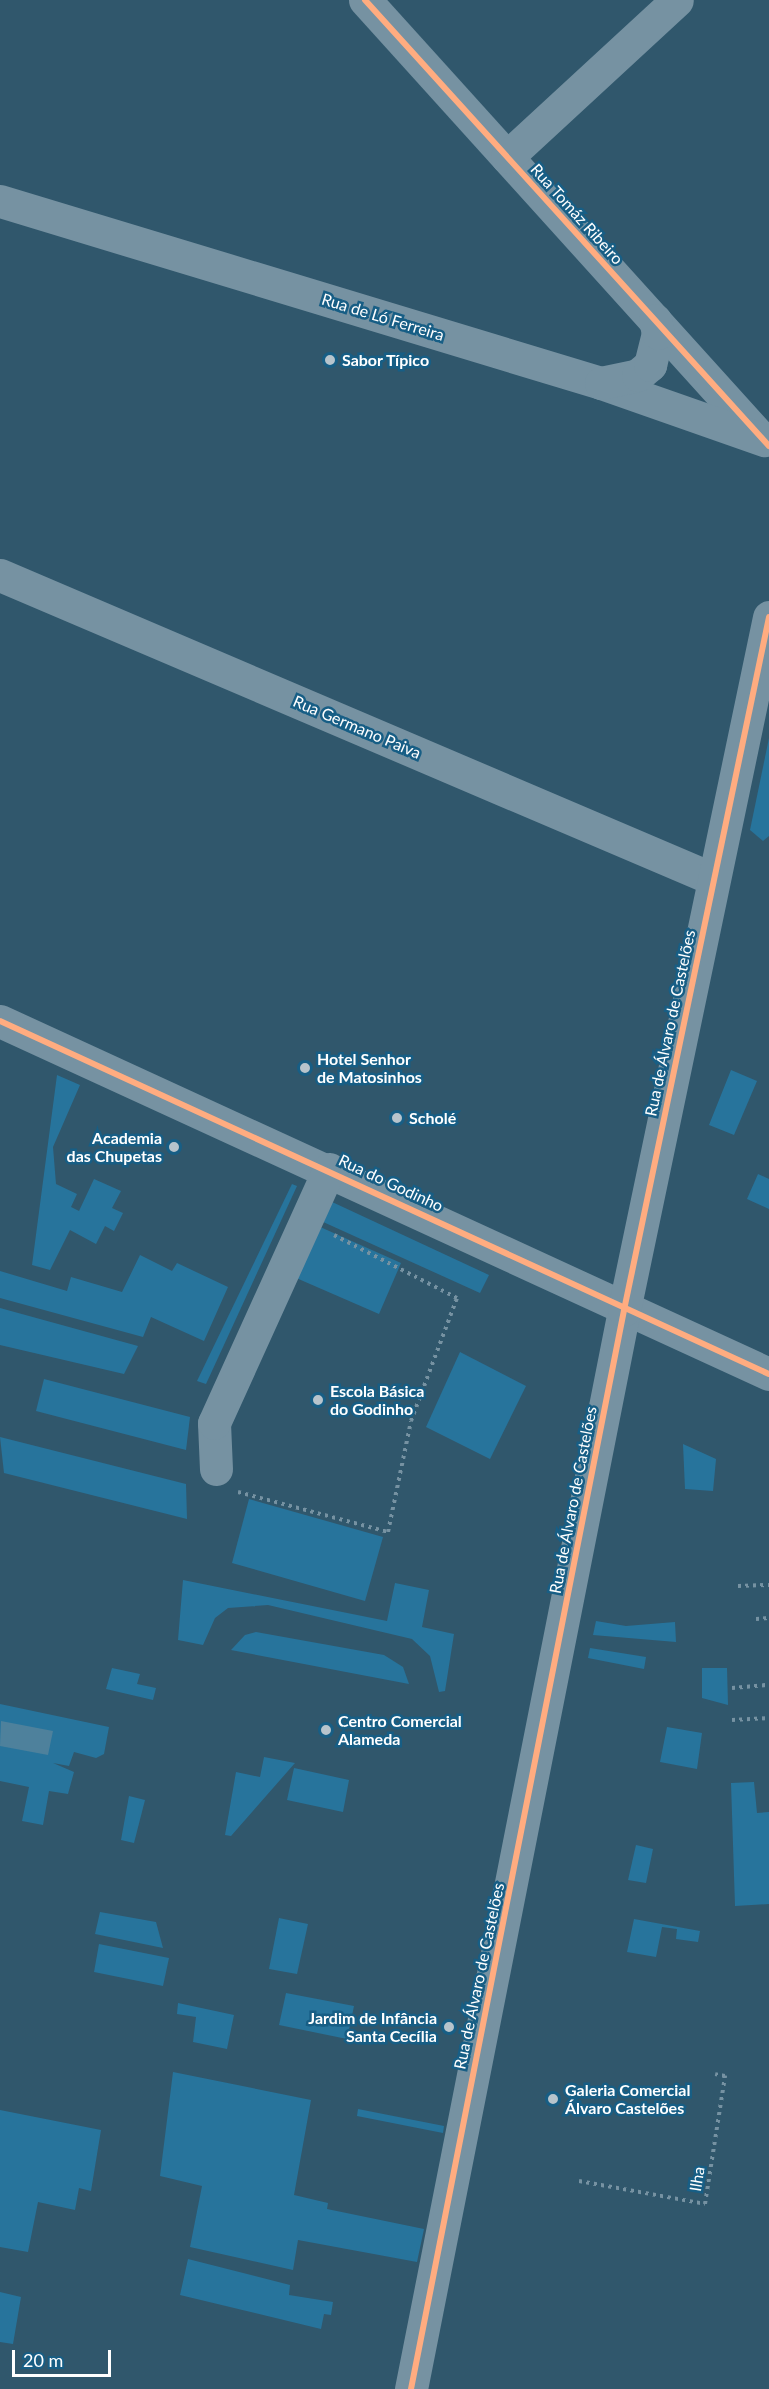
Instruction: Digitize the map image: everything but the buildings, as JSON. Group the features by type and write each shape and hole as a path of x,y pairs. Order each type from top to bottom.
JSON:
{"street":[{"name":"Rua Tomáz Ribeiro","path":"365,0 766,443"},
{"path":"507,157 677,0"},
{"name":"Rua de Ló Ferreira","path":"0,201 601,383 766,443"},
{"path":"601,383 638,375 650,365 658,333 655,320"},
{"name":"Rua Germano Paiva","path":"0,575 713,879"},
{"name":"Rua de Álvaro de Castelões","path":"411,2389 624,1310 769,617"},
{"name":"Rua do Godinho","path":"0,1021 329,1169 624,1310 769,1374"},
{"path":"216,1469 214,1423 329,1169"}],"path":[{"path":"216,1469 220,1487 388,1532 411,1421 457,1298 306,1220"},
{"path":"738,1586 769,1585"},
{"path":"756,1619 769,1618"},
{"path":"732,1688 769,1685"},
{"path":"732,1720 769,1718"}],"shaded area":[{"path":"769,738 769,836 763,841 750,830"},
{"path":"731,1070 757,1081 734,1135 709,1125"},
{"path":"57,1075 80,1085 53,1147 56,1184 77,1194 71,1207 79,1211 94,1179 121,1191 112,1208 123,1213 114,1231 105,1226 96,1244 70,1230 50,1270 32,1265"},
{"path":"758,1174 769,1179 769,1209 747,1199"},
{"path":"292,1184 297,1186 206,1384 197,1381"},
{"path":"330,1201 489,1275 480,1293 321,1221"},
{"path":"309,1222 401,1263 379,1314 287,1274"},
{"path":"140,1255 172,1271 177,1263 228,1287 204,1341 151,1317 143,1337 0,1298 0,1271 67,1291 71,1277 122,1292"},
{"path":"0,1308 138,1346 124,1374 0,1345"},
{"path":"460,1352 526,1386 490,1459 426,1427"},
{"path":"44,1379 190,1417 186,1450 36,1411"},
{"path":"0,1437 186,1484 187,1519 4,1473"},
{"path":"683,1444 716,1459 713,1491 685,1489"},
{"path":"249,1499 383,1537 365,1601 232,1563"},
{"path":"183,1580 387,1621 395,1583 429,1590 422,1627 454,1634 445,1691 439,1692 430,1656 412,1639 268,1605 228,1608 215,1618 203,1645 178,1640"},
{"path":"596,1621 626,1626 675,1622 676,1642 593,1635"},
{"path":"256,1632 384,1655 403,1667 409,1684 231,1650 245,1635"},
{"path":"590,1648 646,1657 644,1669 588,1658"},
{"path":"112,1668 140,1674 137,1684 156,1688 153,1700 106,1689"},
{"path":"702,1668 727,1668 728,1705 702,1698"},
{"path":"0,1704 109,1727 104,1754 96,1758 74,1752 69,1766 53,1763 74,1772 68,1794 49,1791 43,1825 22,1821 29,1787 0,1781"},
{"path":"1,1721 53,1731 48,1755 0,1746"},
{"path":"667,1727 702,1733 697,1769 660,1762"},
{"path":"264,1757 295,1763 231,1836 225,1835 236,1772 260,1777"},
{"path":"294,1768 349,1780 343,1812 287,1800"},
{"path":"754,1782 757,1813 769,1812 769,1904 735,1906 731,1783"},
{"path":"129,1796 145,1800 134,1843 121,1840"},
{"path":"636,1845 653,1849 646,1883 628,1880"},
{"path":"100,1912 156,1922 163,1948 95,1934"},
{"path":"279,1918 308,1924 297,1974 269,1969"},
{"path":"634,1919 700,1931 698,1942 676,1939 677,1929 662,1927 656,1957 627,1952"},
{"path":"99,1944 169,1958 163,1986 94,1972"},
{"path":"286,1993 354,2006 347,2039 279,2025"},
{"path":"178,2003 234,2015 227,2049 193,2042 196,2017 177,2014"},
{"path":"173,2072 311,2100 294,2195 328,2203 327,2209 424,2229 417,2262 298,2240 293,2270 190,2247 202,2186 160,2176"},
{"path":"358,2109 444,2126 443,2133 357,2116"},
{"path":"0,2110 101,2130 91,2191 79,2188 75,2210 38,2202 28,2252 0,2247"},
{"path":"188,2259 290,2285 289,2295 333,2302 331,2315 324,2314 321,2329 180,2295"},
{"path":"0,2292 21,2297 13,2344 0,2342"}],"cycle path":[{"path":"365,0 769,446"},
{"path":"411,2389 624,1310 769,617"},
{"path":"0,1021 769,1374"}],"place":[{"name":"Sabor Típico","path":"330,360"},
{"name":"Hotel Senhor de Matosinhos","path":"305,1068"},
{"name":"Scholé","path":"397,1118"},
{"name":"Academia das Chupetas","path":"174,1147"},
{"name":"Escola Básica do Godinho","path":"318,1400"},
{"name":"Centro Comercial Alameda","path":"326,1730"},
{"name":"Jardim de Infância Santa Cecília","path":"449,2027"},
{"name":"Galeria Comercial Álvaro Castelões","path":"553,2099"}]}
